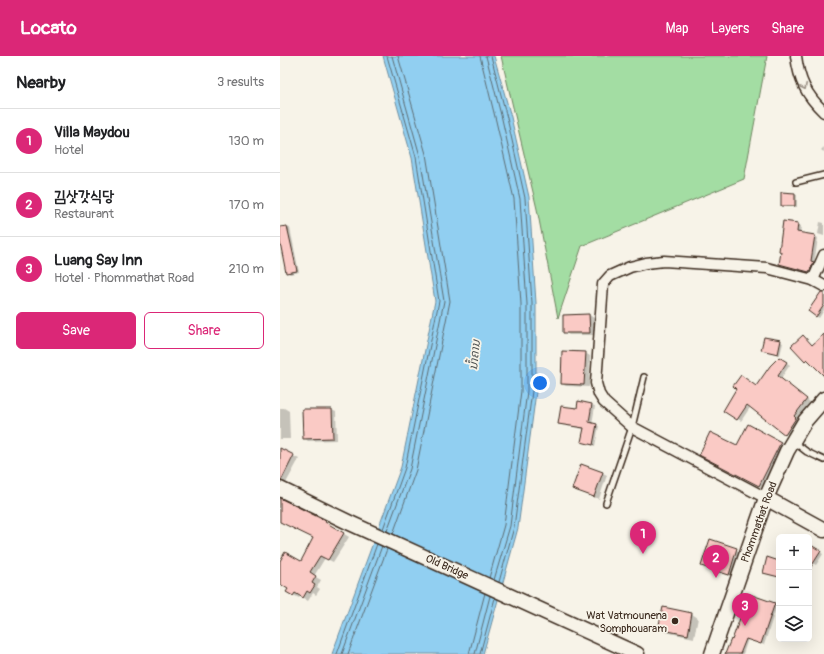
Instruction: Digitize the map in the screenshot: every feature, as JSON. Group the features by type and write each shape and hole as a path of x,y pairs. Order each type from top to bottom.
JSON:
{"street":[{"path":"796,56 800,77 805,89 824,112"},
{"path":"813,280 824,255"},
{"path":"824,286 813,280 766,268 664,261 630,267 610,276 603,284 596,383 599,394 604,402 632,427 824,530"},
{"name":"Phommathat Road","path":"712,654 766,498 787,451 805,421 824,399"},
{"name":"Old Bridge","path":"280,489 350,523 637,654"}],"lane":[{"path":"796,182 824,174"},
{"path":"606,503 632,427 644,376"},
{"path":"793,441 807,452 824,460"}],"green space":[{"path":"501,56 767,56 744,179 582,246 558,318 537,209"}],"water":[{"name":"ນ້ຳຄານ","path":"383,56 494,56 511,117 529,197 536,303 536,392 518,528 483,654 332,654 401,467 435,301 412,158"}],"building":[{"path":"781,192 795,193 795,206 781,206"},
{"path":"783,221 798,223 797,232 815,235 811,261 814,262 809,272 779,264 781,252 779,251"},
{"path":"287,226 297,271 286,273 280,242 280,227"},
{"path":"821,292 824,292 824,305 816,317 808,311"},
{"path":"589,314 590,333 563,333 563,315"},
{"path":"824,334 824,376 807,359 805,361 791,346 803,335 812,345"},
{"path":"764,337 781,340 778,354 761,350"},
{"path":"562,351 586,352 584,385 561,384"},
{"path":"779,357 787,362 778,376 807,399 794,416 796,418 785,435 747,405 737,420 723,411 736,389 733,386 741,375 756,386 770,366"},
{"path":"578,401 592,404 589,422 597,424 593,445 581,442 584,428 558,424 561,406 577,408"},
{"path":"302,409 332,409 333,438 303,439"},
{"path":"748,424 781,442 759,486 699,455 710,432 737,445"},
{"path":"280,448 294,455 281,481 280,481"},
{"path":"581,464 603,472 594,497 572,489"},
{"path":"280,498 326,521 325,522 344,533 328,560 320,556 310,572 316,576 312,583 315,585 310,593 307,591 303,598 295,593 293,596 286,592 288,589 280,584 280,561 285,552 301,561 313,538 280,522"},
{"path":"710,539 737,548 729,575 701,566"},
{"path":"812,546 821,551 812,565"},
{"path":"767,557 776,560 776,576 763,573"},
{"path":"749,594 775,603 761,644 746,639 740,654 725,654 731,639 732,640"},
{"name":"Wat Vatmounena Somphouaram","path":"663,607 692,613 688,635 658,629"}],"place":[{"name":"Villa Maydou","path":"643,554"},
{"name":"김삿갓식당","path":"716,578"},
{"name":"Wat Vatmounena Somphouaram","path":"675,621"},
{"name":"Luang Say Inn","path":"745,626"}]}
